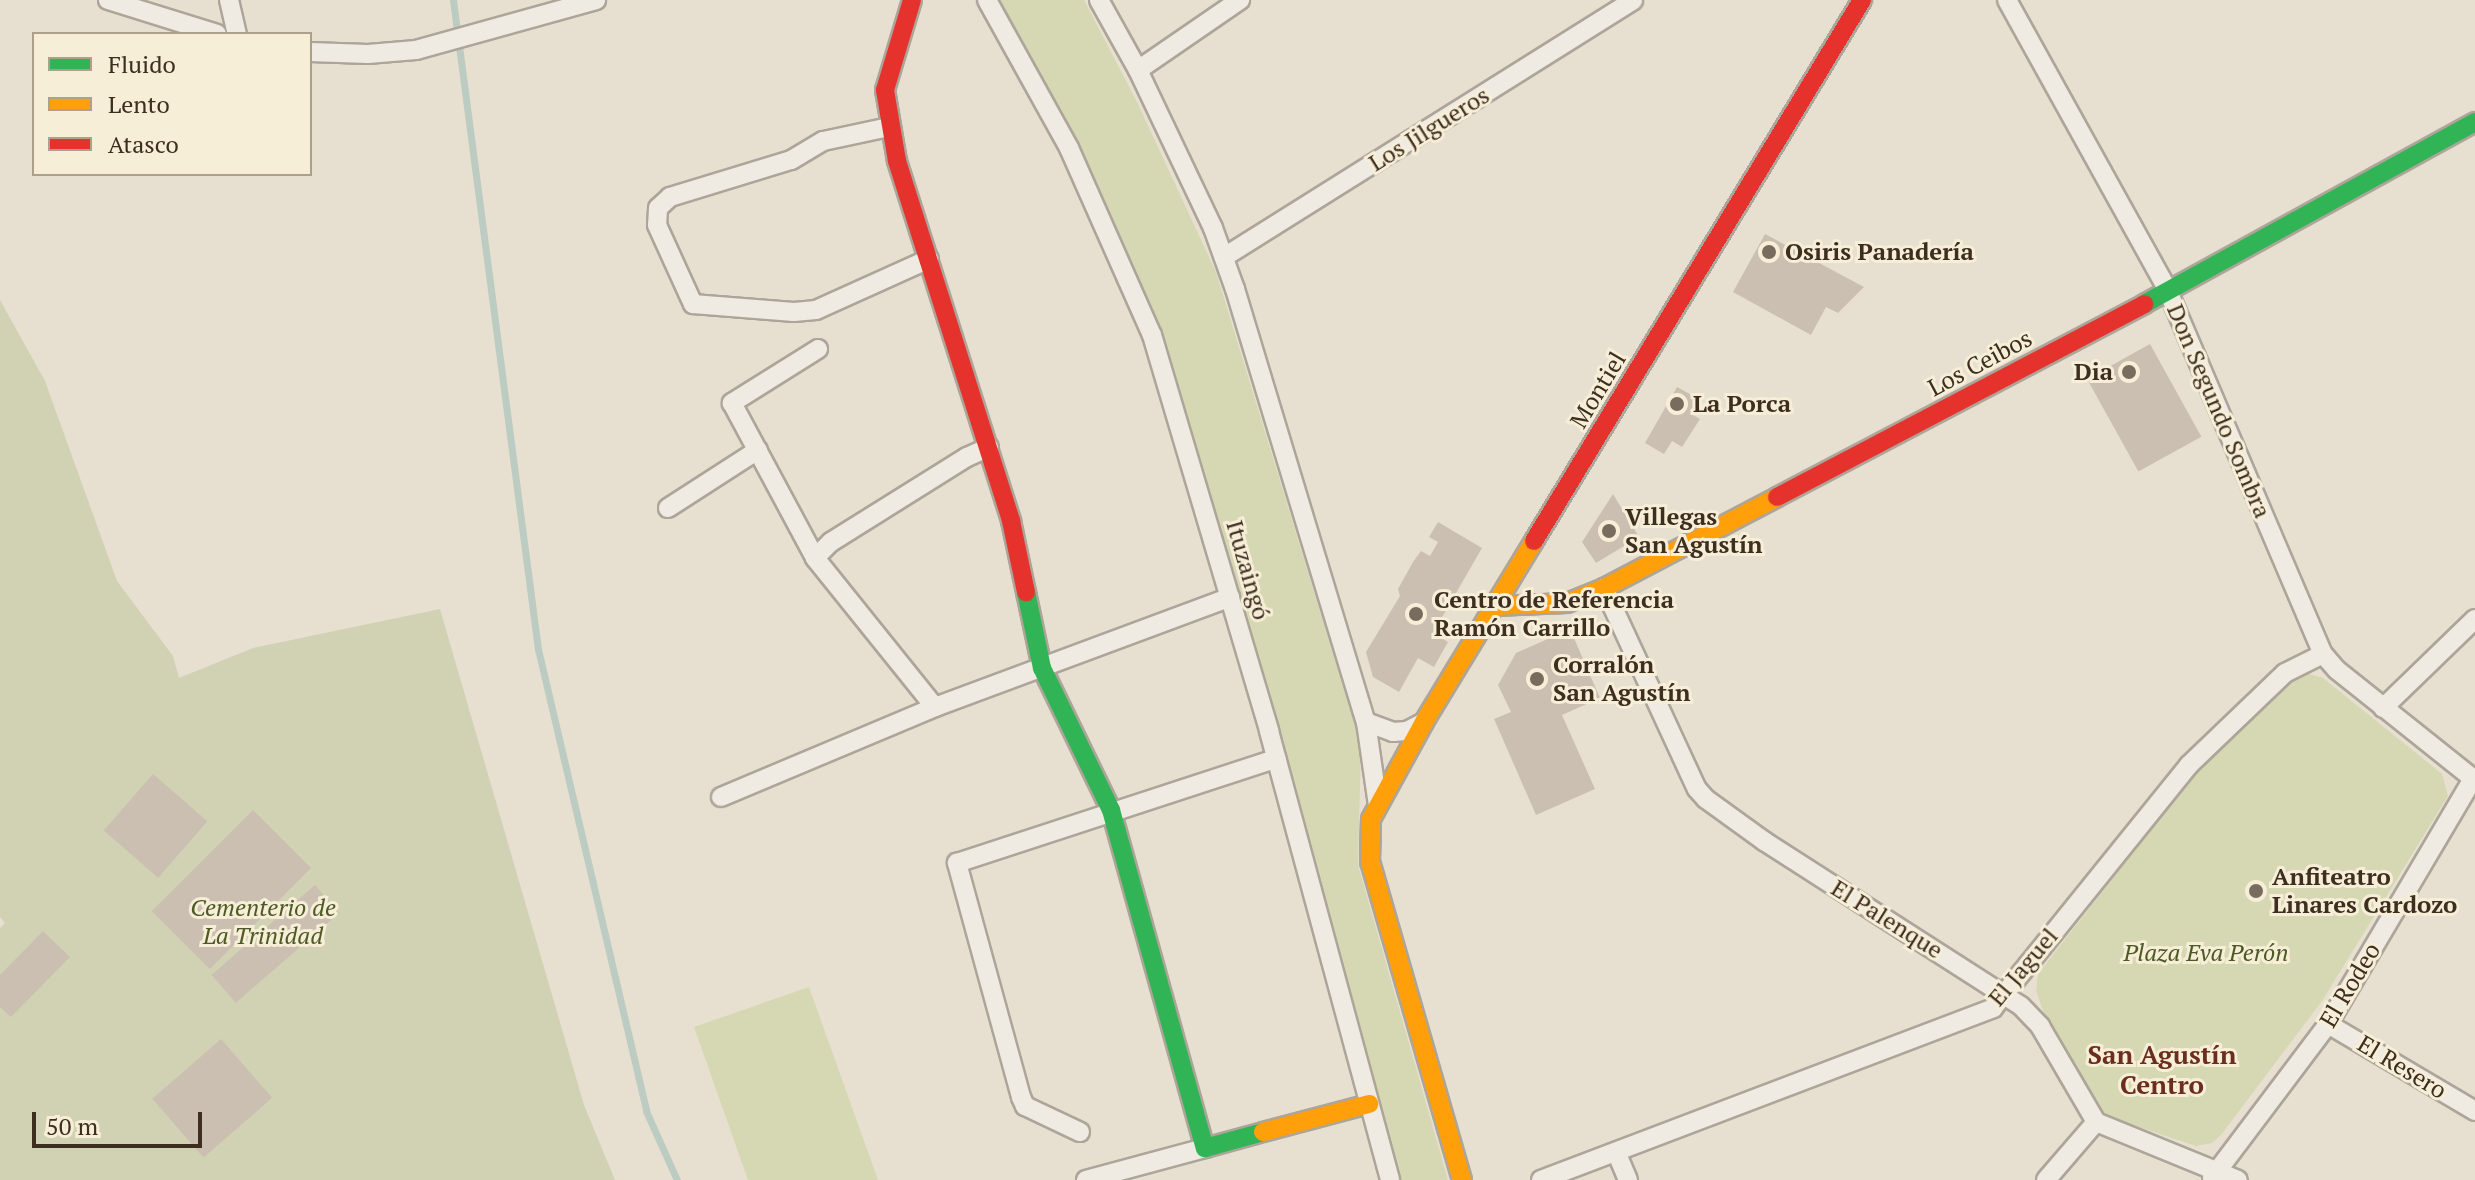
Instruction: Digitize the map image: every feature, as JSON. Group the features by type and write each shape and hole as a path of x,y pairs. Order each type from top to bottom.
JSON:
{"street":[{"path":"108,0 211,32"},
{"path":"229,0 237,32"},
{"path":"312,52 368,54 416,50 596,0"},
{"path":"912,0 910,16 887,76 889,127 1011,521 1042,668 1111,810 1205,1148"},
{"name":"Ituzaingó","path":"987,0 1069,148 1140,306 1172,393 1276,759 1390,1180"},
{"path":"1099,0 1138,70 1224,257 1366,722 1378,805 1369,831 1370,862 1462,1180"},
{"path":"1138,70 1240,0"},
{"name":"Los Jilgueros","path":"1224,257 1633,0"},
{"name":"Montiel","path":"1378,805 1424,722 1862,0"},
{"name":"Don Segundo Sombra","path":"2007,0 2168,291 2323,654 2383,708 2474,779"},
{"name":"Los Ceibos","path":"1495,606 1567,603 1604,588 2168,291 2475,122"},
{"path":"889,127 823,141 791,160 670,197 658,208 657,225 693,304 794,312 816,310 929,259"},
{"path":"818,349 732,403 815,558 935,707"},
{"path":"815,558 831,542 967,457 989,447"},
{"path":"668,508 758,450"},
{"name":"El Palenque","path":"1604,588 1697,789 1706,799 1764,841 2006,995 2040,1026 2096,1122"},
{"path":"721,797 935,707 1230,597"},
{"path":"2383,708 2475,619"},
{"name":"El Jaguel","path":"1541,1180 1617,1154 1993,1008 2189,765 2285,673 2323,654"},
{"path":"1366,722 1393,732 1407,731 1424,722"},
{"path":"1080,1132 1025,1106 957,863 1111,810 1276,759"},
{"name":"El Rodeo","path":"2214,1174 2328,1024 2474,779"},
{"name":"El Resero","path":"2328,1024 2475,1111"},
{"path":"1086,1180 1369,1104"},
{"path":"2046,1180 2096,1122 2214,1174 2238,1180"},
{"path":"1617,1154 1628,1180"}],"green space":[{"path":"997,0 1084,0 1137,102 1216,272 1361,745 1358,865 1448,1180 1401,1180 1174,372 1104,200"},
{"name":"Cementerio de La Trinidad","path":"0,300 45,381 117,581 173,656 179,678 253,648 440,609 584,1105 615,1180 0,1180 0,928 5,923 0,917"},
{"name":"Plaza Eva Perón","path":"2309,674 2323,678 2442,774 2448,796 2322,1001 2221,1135 2212,1143 2196,1146 2105,1114 2044,1013 2036,991 2038,974 2195,773 2295,677"},
{"path":"809,987 878,1180 748,1180 694,1027"}],"building":[{"path":"1765,234 1864,287 1838,313 1826,307 1811,335 1733,292"},
{"path":"2150,344 2201,437 2138,472 2087,379"},
{"path":"1677,387 1699,399 1691,414 1700,419 1682,447 1672,441 1664,454 1645,443"},
{"path":"1613,494 1639,537 1596,563 1582,542"},
{"name":"Centro de Referencia Ramón Carrillo","path":"1438,522 1482,548 1433,633 1448,642 1434,667 1418,658 1399,692 1373,677 1366,652 1400,596 1398,589 1413,562 1421,551 1430,556 1438,542 1429,537"},
{"path":"1570,629 1600,698 1562,715 1595,789 1536,815 1494,719 1511,712 1498,685 1516,653"},
{"path":"153,774 207,821 158,878 104,831"},
{"path":"253,810 311,868 210,969 152,911"},
{"path":"315,885 339,913 236,1003 212,975"},
{"path":"43,931 70,957 11,1017 0,1007 0,975"},
{"path":"221,1039 272,1098 203,1158 152,1099"}],"waterway":[{"path":"453,0 538,649 646,1111 677,1180"}],"traffic: fast":[{"path":"2144,304 2475,122"},
{"path":"1026,592 1042,668 1111,810 1205,1148 1263,1132"}],"traffic: slow":[{"path":"1495,606 1567,603 1604,588 1777,497"},
{"path":"1462,1180 1370,862 1371,819 1424,722 1534,541"},
{"path":"1263,1132 1369,1104"}],"traffic: jam":[{"path":"912,0 885,90 897,161 1011,521 1026,592"},
{"path":"1534,541 1862,0"},
{"path":"1777,497 2144,304"}],"place":[{"name":"Osiris Panadería","path":"1769,252"},
{"name":"Dia","path":"2129,372"},
{"name":"La Porca","path":"1677,404"},
{"name":"Villegas San Agustín","path":"1609,531"},
{"name":"Centro de Referencia Ramón Carrillo","path":"1416,614"},
{"name":"Corralón San Agustín","path":"1537,679"},
{"name":"Anfiteatro Linares Cardozo","path":"2256,891"}],"district":[{"name":"San Agustín Centro","path":"2162,1070"}]}
